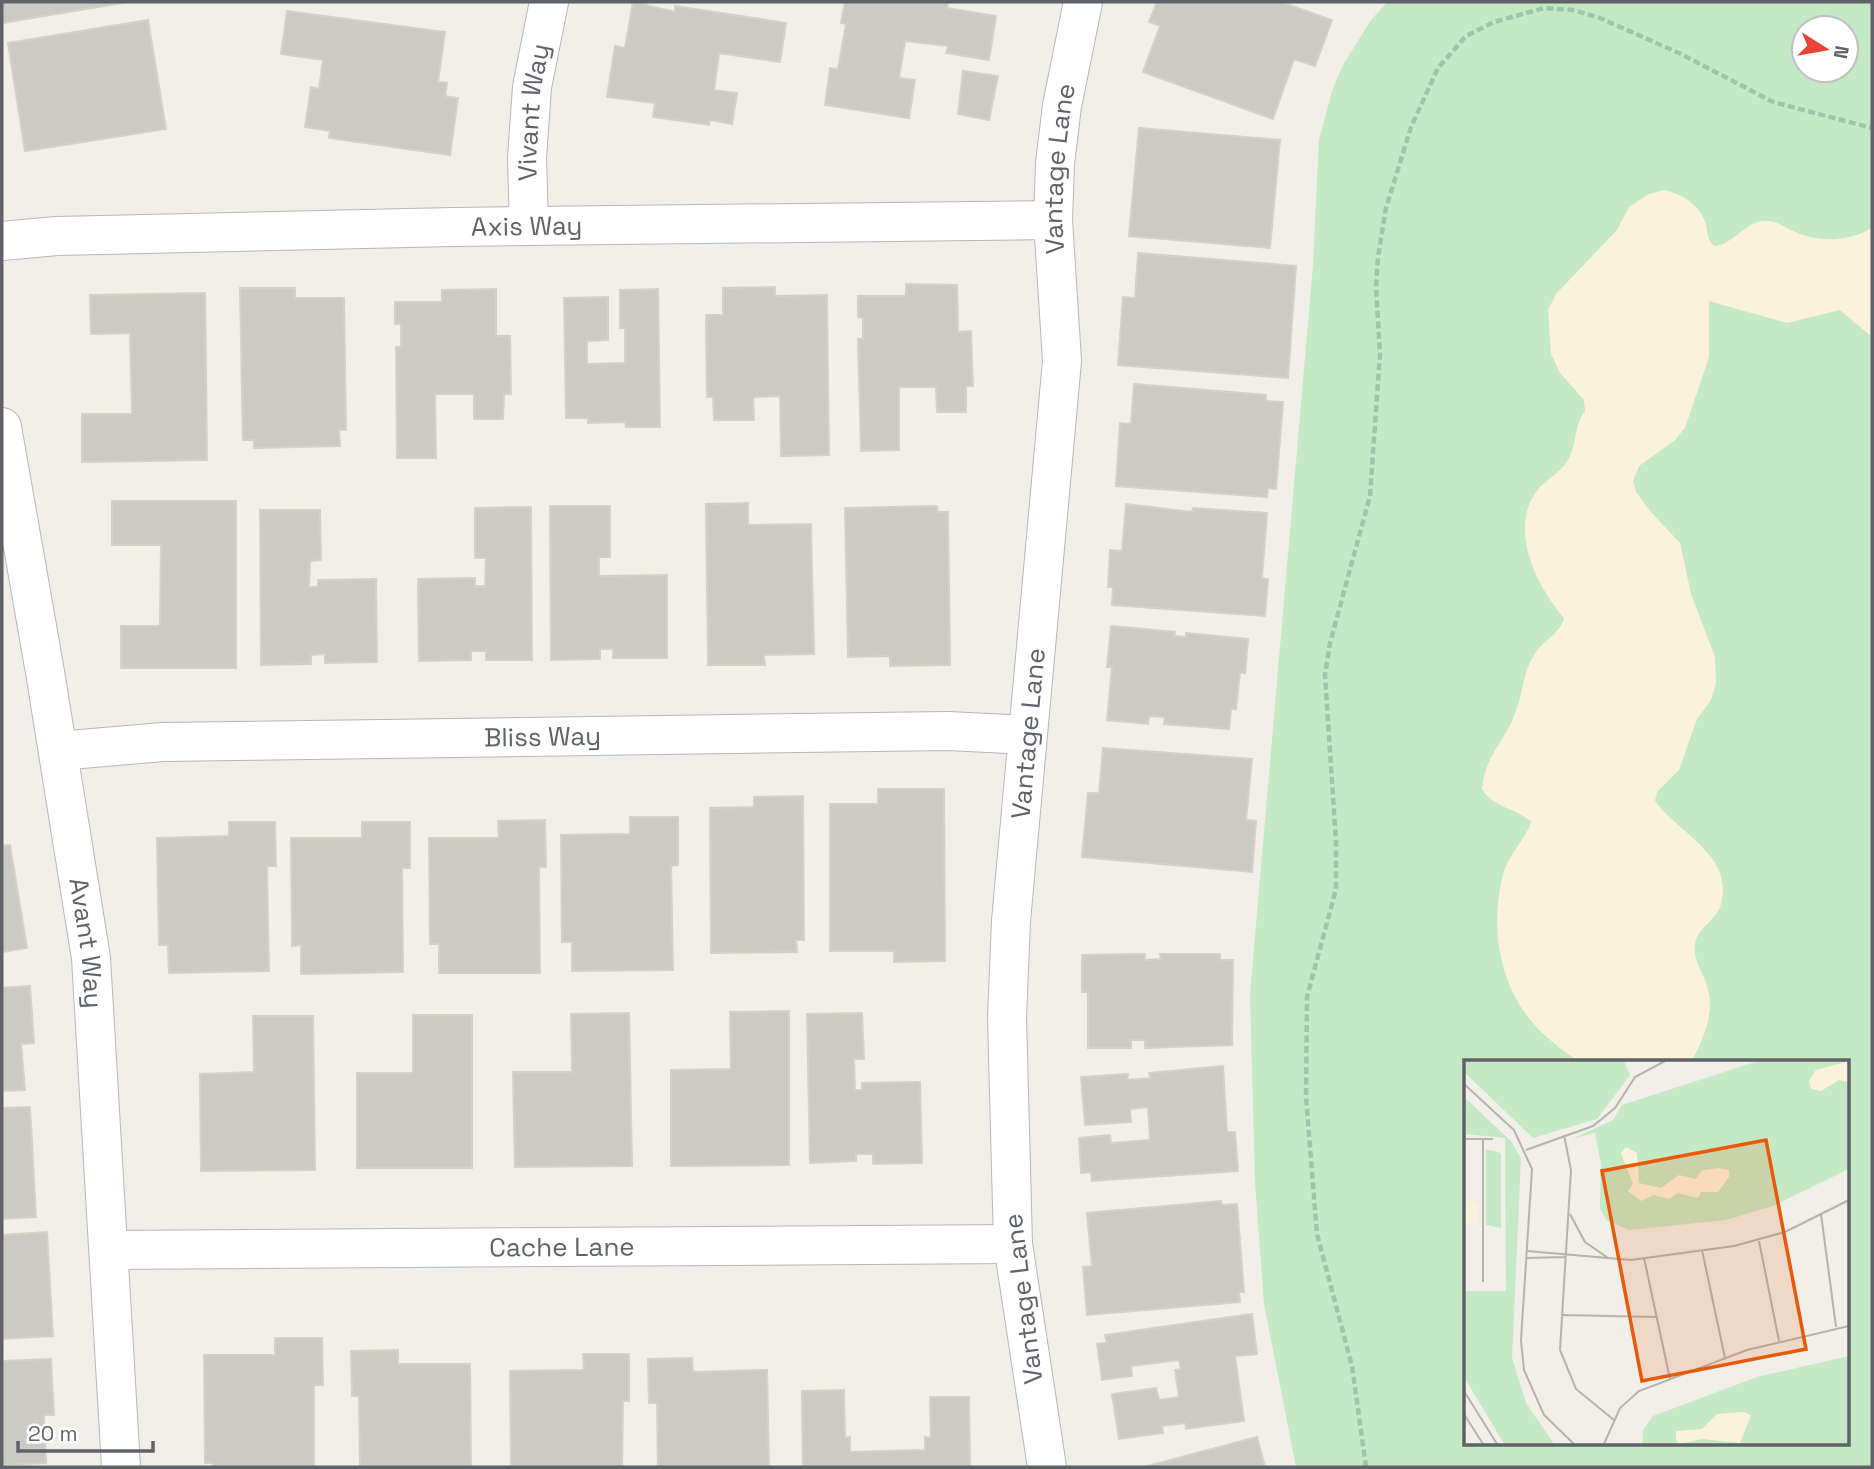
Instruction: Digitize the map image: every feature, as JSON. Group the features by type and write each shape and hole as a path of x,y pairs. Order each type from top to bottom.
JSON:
{"street":[{"name":"Vivant Way","path":"529,226 527,158 532,86 548,2"},
{"name":"Vantage Lane","path":"1047,1467 1013,1244 1007,1017 1011,921 1062,361 1054,220 1062,106 1083,2"},
{"name":"Axis Way","path":"2,241 58,236 529,226 1054,220"},
{"name":"Avant Way","path":"2,427 91,958 121,1467"},
{"name":"Bliss Way","path":"58,751 163,742 948,732 1027,735"},
{"name":"Cache Lane","path":"110,1250 1013,1244"}],"path":[{"path":"1366,1467 1352,1366 1317,1234 1306,1097 1307,997 1336,889 1336,842 1325,675 1330,643 1370,496 1380,354 1376,287 1378,257 1386,208 1411,127 1438,68 1466,36 1494,22 1544,8 1573,10 1600,18 1681,54 1773,102 1872,128"}],"green space":[{"path":"1387,2 1872,2 1872,1467 1296,1467 1264,1304 1255,1182 1250,994 1313,265 1319,140 1332,91 1343,65 1371,20"}],"sand":[{"path":"1664,190 1677,194 1695,206 1714,246 1721,245 1760,221 1774,222 1803,235 1823,239 1853,236 1872,228 1872,337 1840,310 1787,323 1709,301 1709,357 1685,428 1674,441 1639,466 1633,481 1636,492 1680,543 1691,594 1715,657 1716,683 1711,700 1697,719 1679,770 1657,792 1655,801 1702,846 1720,872 1723,887 1719,910 1700,933 1695,944 1696,958 1708,991 1710,1012 1692,1060 1579,1060 1549,1039 1533,1023 1510,986 1499,944 1498,900 1504,870 1531,822 1492,800 1482,789 1487,767 1517,708 1530,662 1537,650 1559,628 1564,618 1545,592 1530,560 1525,526 1527,510 1534,495 1568,460 1581,416 1585,411 1584,400 1560,373 1551,354 1548,310 1556,294 1617,230 1629,207 1649,194"}],"building":[{"path":"2,2 128,2 2,23"},
{"path":"633,2 675,12 675,6 786,23 780,62 719,53 714,90 737,93 732,124 710,120 709,125 653,117 655,103 607,97 615,46 625,48"},
{"path":"845,2 943,2 948,3 947,8 996,16 989,60 946,53 948,46 905,41 899,78 915,80 909,118 825,105 830,68 838,69 846,24 841,23"},
{"path":"1157,2 1281,2 1332,20 1315,66 1294,59 1273,119 1143,72 1160,26 1149,22"},
{"path":"287,11 445,32 438,82 447,83 445,96 458,98 450,155 329,138 330,131 305,127 311,87 319,89 323,60 281,54"},
{"path":"148,20 166,129 25,151 8,43"},
{"path":"963,71 998,76 989,120 958,114"},
{"path":"1139,128 1280,140 1270,248 1129,236"},
{"path":"1138,253 1296,266 1288,378 1118,365 1123,297 1135,298"},
{"path":"906,284 957,285 958,332 971,331 973,386 966,386 966,412 937,412 936,387 899,387 899,450 861,451 858,339 863,339 863,318 858,317 858,296 906,296"},
{"path":"775,287 775,296 827,295 829,455 781,456 780,396 753,397 754,420 714,420 713,397 707,397 706,315 723,315 723,288"},
{"path":"240,288 295,288 295,298 344,298 346,430 339,430 340,446 254,448 254,440 243,440"},
{"path":"496,289 496,336 510,336 511,394 504,394 503,419 474,419 474,394 435,394 436,458 397,458 396,347 401,347 401,324 395,324 395,302 442,302 442,290"},
{"path":"658,289 660,427 626,427 625,422 588,423 588,418 566,418 564,298 608,297 608,340 587,341 587,364 625,363 625,328 620,328 620,290"},
{"path":"205,293 207,460 82,462 82,414 132,414 130,333 91,334 90,295"},
{"path":"1134,384 1266,395 1266,401 1283,402 1276,489 1268,488 1267,497 1116,486 1120,423 1131,424"},
{"path":"112,501 236,501 236,668 121,668 121,626 160,626 161,545 112,545"},
{"path":"748,503 748,525 811,524 814,654 764,655 765,665 708,665 706,504"},
{"path":"1126,504 1192,512 1193,508 1267,513 1262,578 1268,579 1265,616 1112,605 1113,587 1108,587 1110,550 1122,551"},
{"path":"550,506 610,506 610,557 599,557 599,576 667,575 667,658 613,658 613,649 600,649 600,659 551,660"},
{"path":"937,506 938,512 948,512 950,665 890,666 890,656 848,657 845,508"},
{"path":"531,507 532,660 486,660 486,651 471,651 471,660 419,661 418,579 475,578 475,586 485,586 486,558 475,558 475,508"},
{"path":"260,510 320,510 321,560 310,561 309,587 318,587 318,580 376,579 377,662 325,663 325,654 311,655 311,664 261,665"},
{"path":"1111,626 1175,632 1174,636 1186,637 1186,633 1248,639 1245,673 1240,672 1236,709 1231,709 1229,729 1164,724 1165,717 1149,716 1148,724 1107,720 1112,667 1107,667"},
{"path":"1103,748 1252,759 1246,820 1256,821 1252,872 1082,857 1088,793 1099,793"},
{"path":"878,789 944,789 945,961 894,962 894,951 830,951 830,804 878,804"},
{"path":"803,796 804,940 796,940 797,952 711,953 710,808 754,807 754,797"},
{"path":"630,817 678,817 678,865 671,866 673,970 572,971 572,942 562,942 561,835 630,834"},
{"path":"545,820 546,867 539,867 540,973 439,973 439,944 430,944 429,838 499,838 498,821"},
{"path":"229,822 275,822 276,866 267,866 269,971 169,973 168,945 159,945 157,838 229,836"},
{"path":"362,822 410,822 410,868 402,868 403,972 301,974 301,945 292,946 291,838 362,838"},
{"path":"10,845 27,948 2,952 2,846"},
{"path":"1145,954 1145,960 1161,959 1160,954 1220,954 1220,960 1233,960 1232,1045 1145,1048 1145,1040 1131,1040 1131,1048 1088,1048 1088,992 1082,992 1082,955"},
{"path":"30,986 34,1043 21,1044 25,1090 2,1091 2,988"},
{"path":"789,1011 789,1165 671,1166 671,1070 731,1069 730,1012"},
{"path":"629,1013 632,1166 515,1167 513,1072 572,1072 571,1014"},
{"path":"862,1013 864,1059 854,1059 855,1090 862,1090 862,1083 920,1082 922,1163 873,1164 873,1154 856,1154 856,1161 810,1163 807,1014"},
{"path":"413,1015 472,1015 472,1168 357,1168 357,1073 413,1073"},
{"path":"253,1016 313,1016 315,1170 201,1171 200,1074 254,1072"},
{"path":"1223,1066 1227,1132 1235,1132 1238,1171 1092,1181 1091,1172 1081,1173 1079,1138 1110,1135 1111,1143 1150,1140 1148,1107 1130,1109 1131,1122 1085,1125 1081,1077 1128,1074 1127,1080 1150,1078 1149,1073"},
{"path":"30,1107 36,1217 2,1219 2,1108"},
{"path":"1221,1201 1221,1205 1237,1204 1244,1292 1239,1292 1240,1302 1087,1315 1083,1267 1092,1266 1087,1213"},
{"path":"47,1232 53,1336 2,1339 2,1235"},
{"path":"1252,1314 1257,1354 1235,1356 1244,1421 1186,1429 1185,1423 1162,1426 1163,1433 1119,1439 1112,1394 1156,1388 1159,1400 1179,1397 1175,1370 1181,1369 1179,1360 1131,1366 1132,1376 1102,1380 1097,1344 1107,1343 1105,1335"},
{"path":"275,1338 322,1338 323,1385 314,1385 314,1467 213,1467 213,1463 205,1463 204,1355 275,1355"},
{"path":"398,1350 398,1364 470,1364 471,1467 360,1467 359,1396 352,1396 351,1351"},
{"path":"583,1354 629,1354 629,1401 623,1401 622,1467 511,1467 510,1371 584,1370"},
{"path":"692,1358 693,1372 767,1370 769,1467 658,1467 657,1403 649,1403 648,1359"},
{"path":"51,1359 54,1415 44,1415 46,1463 2,1465 2,1361"},
{"path":"844,1390 845,1438 850,1437 850,1452 925,1450 925,1437 931,1438 930,1397 969,1397 970,1467 803,1467 802,1391"},
{"path":"1257,1437 1265,1467 1144,1467"}]}
